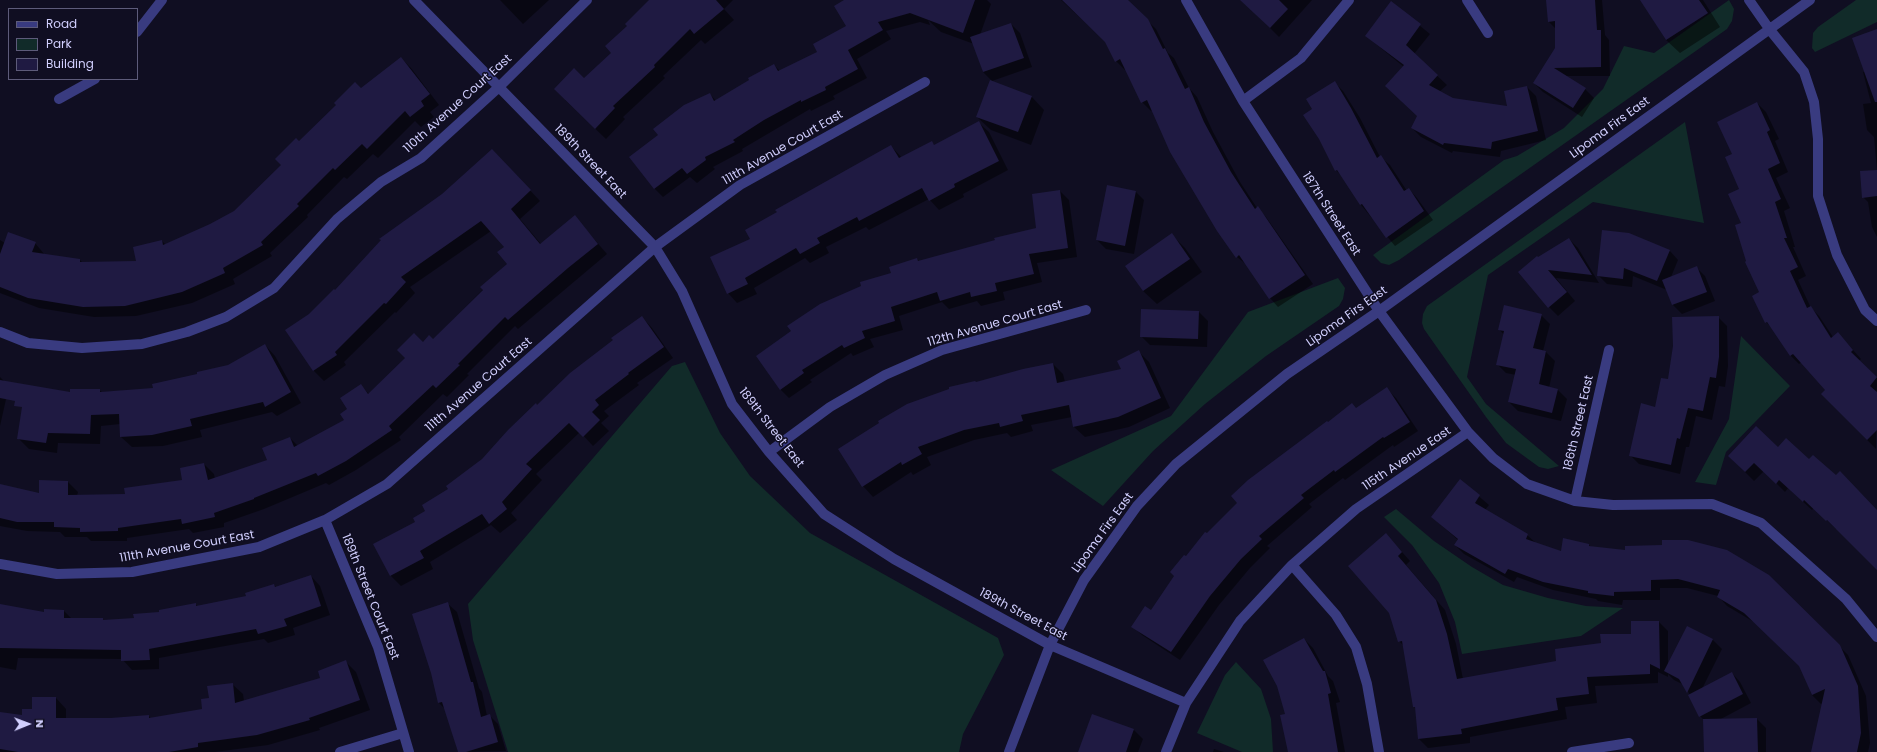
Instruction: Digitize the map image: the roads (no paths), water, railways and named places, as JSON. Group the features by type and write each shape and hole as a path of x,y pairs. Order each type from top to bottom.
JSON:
{"street":[{"path":"138,31 162,0"},
{"name":"189th Street East","path":"414,0 655,247 682,291 732,404 769,452 824,514 894,559 1050,646 1186,703"},
{"name":"110th Avenue Court East","path":"0,332 28,343 82,348 142,344 187,332 226,317 274,288 337,219 381,182 421,158 499,87 587,0"},
{"name":"187th Street East","path":"1186,0 1243,101 1379,311 1468,432"},
{"path":"1243,101 1301,58 1349,0"},
{"path":"1467,0 1488,33"},
{"path":"1749,0 1770,30 1804,72 1814,102 1818,139 1818,196 1836,255 1865,310 1877,322"},
{"name":"Lipoma Firs East","path":"1008,752 1050,646 1084,580 1138,506 1176,464 1287,374 1379,311 1810,0"},
{"path":"59,99 93,80"},
{"name":"111th Avenue Court East","path":"0,564 57,574 132,572 259,548 325,520 387,484 655,247 740,184 925,82"},
{"name":"112th Avenue Court East","path":"769,452 830,407 885,375 942,350 1086,310"},
{"name":"186th Street East","path":"1575,501 1608,350"},
{"name":"115th Avenue East","path":"1186,703 1240,620 1292,565 1356,509 1468,432 1493,458 1527,484 1575,501 1612,505 1712,504 1761,523 1846,599 1877,637"},
{"name":"189th Street Court East","path":"325,520 378,647 409,752"},
{"path":"1292,565 1336,615 1356,647 1367,684 1379,752"},
{"path":"1166,752 1186,703"},
{"path":"340,752 403,733"},
{"path":"1572,752 1629,743"}]}
